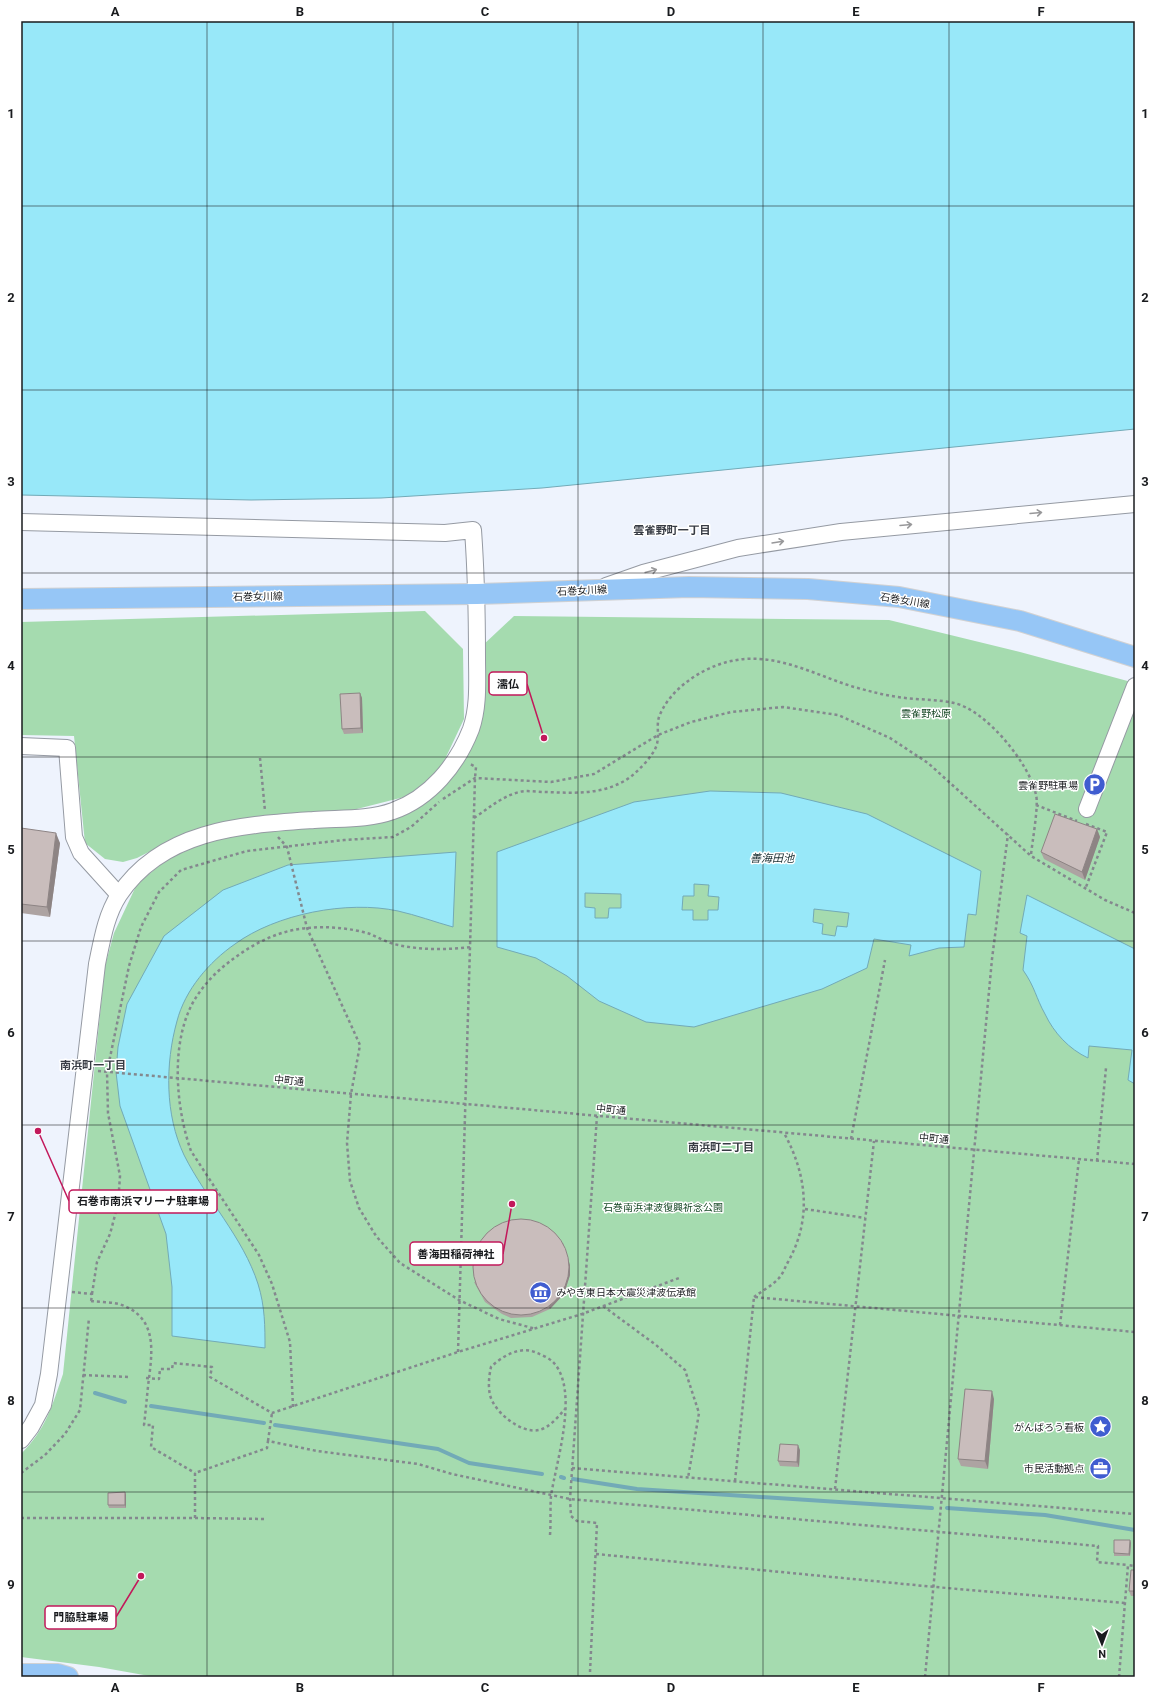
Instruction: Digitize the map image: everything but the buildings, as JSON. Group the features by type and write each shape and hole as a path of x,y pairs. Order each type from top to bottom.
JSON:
{"main road":[{"name":"石巻女川線","path":"21,600 477,594 601,588 689,587 808,589 899,597 1020,621 1135,657"},
{"path":"21,1674 58,1674 68,1677"}],"street":[{"path":"601,588 643,573 745,547 841,532 1135,504"},
{"path":"21,522 445,533 473,530 477,594 477,701 471,728 457,757 434,786 412,803 391,812 366,816 266,823 216,831 182,842 148,862 119,895 108,918 98,964 49,1374 43,1405 31,1427 21,1440"},
{"path":"1087,809 1135,686"},
{"path":"21,746 67,748 74,837 81,853 119,895"}],"path":[{"path":"474,818 497,800 521,792 586,793 606,789 626,779 641,768 656,748 659,719 667,700 686,683 708,669 728,662 756,659 779,660 879,694 956,703 975,711 992,724 1025,769 1037,796 1031,856"},
{"path":"92,1294 97,1262 110,1234 118,1204 120,1176 108,1113 107,1072 129,966 141,927 159,892 181,870 247,851 287,848 344,840 393,837 412,827 451,792 475,778 551,782 594,774 658,735 691,722 731,712 783,707 838,715 890,738 928,762 1031,856 1086,887 1105,900 1135,913"},
{"path":"457,757 476,767 458,1352"},
{"path":"260,758 266,823 287,848 302,914 307,928 360,1045 351,1094 347,1143 350,1181 359,1208 376,1236 400,1263 459,1300 499,1319 536,1329"},
{"path":"1036,805 1107,832 1086,887"},
{"path":"925,1677 935,1587 940,1498 975,1150 992,959 1008,834"},
{"path":"293,1407 290,1342 272,1284 259,1255 191,1151 185,1134 177,1078 184,1022 198,994 213,976 250,946 282,932 307,928 339,928 369,934 397,945 422,948 470,947"},
{"path":"851,1139 885,960"},
{"path":"1098,1161 1106,1068"},
{"name":"中町通","path":"86,1070 1135,1164"},
{"path":"590,1672 597,1523 577,1521 571,1516 570,1499 597,1116"},
{"path":"735,1482 754,1297 779,1278 799,1238 805,1209 804,1184 796,1160 784,1133"},
{"path":"835,1490 874,1141"},
{"path":"1060,1325 1079,1159"},
{"path":"805,1209 865,1218"},
{"path":"147,1378 159,1379 160,1369 172,1369 173,1363 212,1368 210,1377 272,1413 458,1352 582,1314 679,1278"},
{"path":"754,1297 1135,1332"},
{"path":"91,1301 118,1304 130,1309 141,1317 148,1328 152,1339 153,1351 147,1378 144,1424 153,1425 151,1447 195,1473 267,1448 272,1413"},
{"path":"603,1306 656,1345 685,1370 699,1413 688,1478"},
{"path":"21,1473 46,1455 65,1434 80,1410 89,1318"},
{"path":"550,1535 551,1496 562,1448 565,1409 564,1388 560,1374 553,1362 535,1352 519,1350 499,1359 491,1367 490,1396 501,1413 514,1424 526,1431 540,1430 554,1422 565,1409"},
{"path":"83,1375 130,1377"},
{"path":"268,1441 318,1451 418,1464 452,1474 570,1499 1098,1546 1097,1562 1135,1566"},
{"path":"572,1468 1135,1514"},
{"path":"195,1473 195,1518"},
{"path":"21,1518 265,1519"},
{"path":"596,1554 935,1587 1125,1603"},
{"path":"1119,1677 1128,1565"}],"green space":[{"path":"425,611 463,649 464,719 438,774 416,794 349,811 237,820 188,832 137,858 123,862 105,859 85,843 74,736 21,735 21,622"},
{"name":"石巻南浜津波復興祈念公園","path":"514,616 889,620 1020,652 1135,683 1135,1677 155,1677 99,1667 21,1657 21,1454 30,1445 47,1417 63,1374 105,966 114,933 137,884 181,848 217,836 398,817 466,756 482,646"}],"water":[{"path":"21,21 1135,21 1135,429 542,488 381,498 251,500 21,495"},
{"name":"善海田池","path":"710,791 781,793 867,814 981,871 976,915 968,914 964,947 939,948 909,956 911,945 874,939 867,968 822,989 694,1027 646,1022 599,1001 567,976 536,958 497,947 497,852 634,802","holes":["694,884 709,885 708,896 719,897 718,910 708,910 708,920 693,920 693,910 682,910 683,896 694,896","585,893 621,894 621,908 609,908 608,918 595,918 595,908 585,907","814,909 849,913 847,927 837,926 835,936 822,934 823,924 813,922"]},
{"path":"456,852 453,927 398,911 378,908 357,907 335,909 291,917 252,934 225,951 207,968 186,998 177,1021 170,1054 169,1089 173,1123 184,1155 234,1234 258,1284 265,1324 265,1348 172,1336 172,1287 166,1234 120,1106 116,1072 118,1047 127,1004 164,936 223,890 288,865"},
{"path":"1027,895 1135,949 1135,1084 1128,1080 1132,1050 1089,1046 1088,1058 1068,1045 1053,1028 1049,1021 1023,970 1027,936 1020,933"}],"waterway":[{"path":"95,1393 125,1402"},
{"path":"151,1406 264,1423"},
{"path":"275,1425 438,1449 469,1463 542,1474"},
{"path":"573,1479 637,1489 932,1508"},
{"path":"947,1508 1045,1515 1135,1530"}],"place":[{"name":"濡仏","path":"544,738"},
{"name":"雲雀野駐車場","path":"1094,785"},
{"name":"石巻市南浜マリーナ駐車場","path":"38,1131"},
{"name":"善海田稲荷神社","path":"512,1204"},
{"name":"みやぎ東日本大震災津波伝承館","path":"540,1292"},
{"name":"がんばろう看板","path":"1100,1427"},
{"name":"市民活動拠点","path":"1100,1468"},
{"name":"門脇駐車場","path":"141,1576"}],"district":[{"name":"雲雀野町一丁目","path":"672,530"},
{"name":"南浜町一丁目","path":"93,1065"},
{"name":"南浜町二丁目","path":"721,1147"}],"park label":[{"name":"雲雀野松原","path":"926,713"}]}
